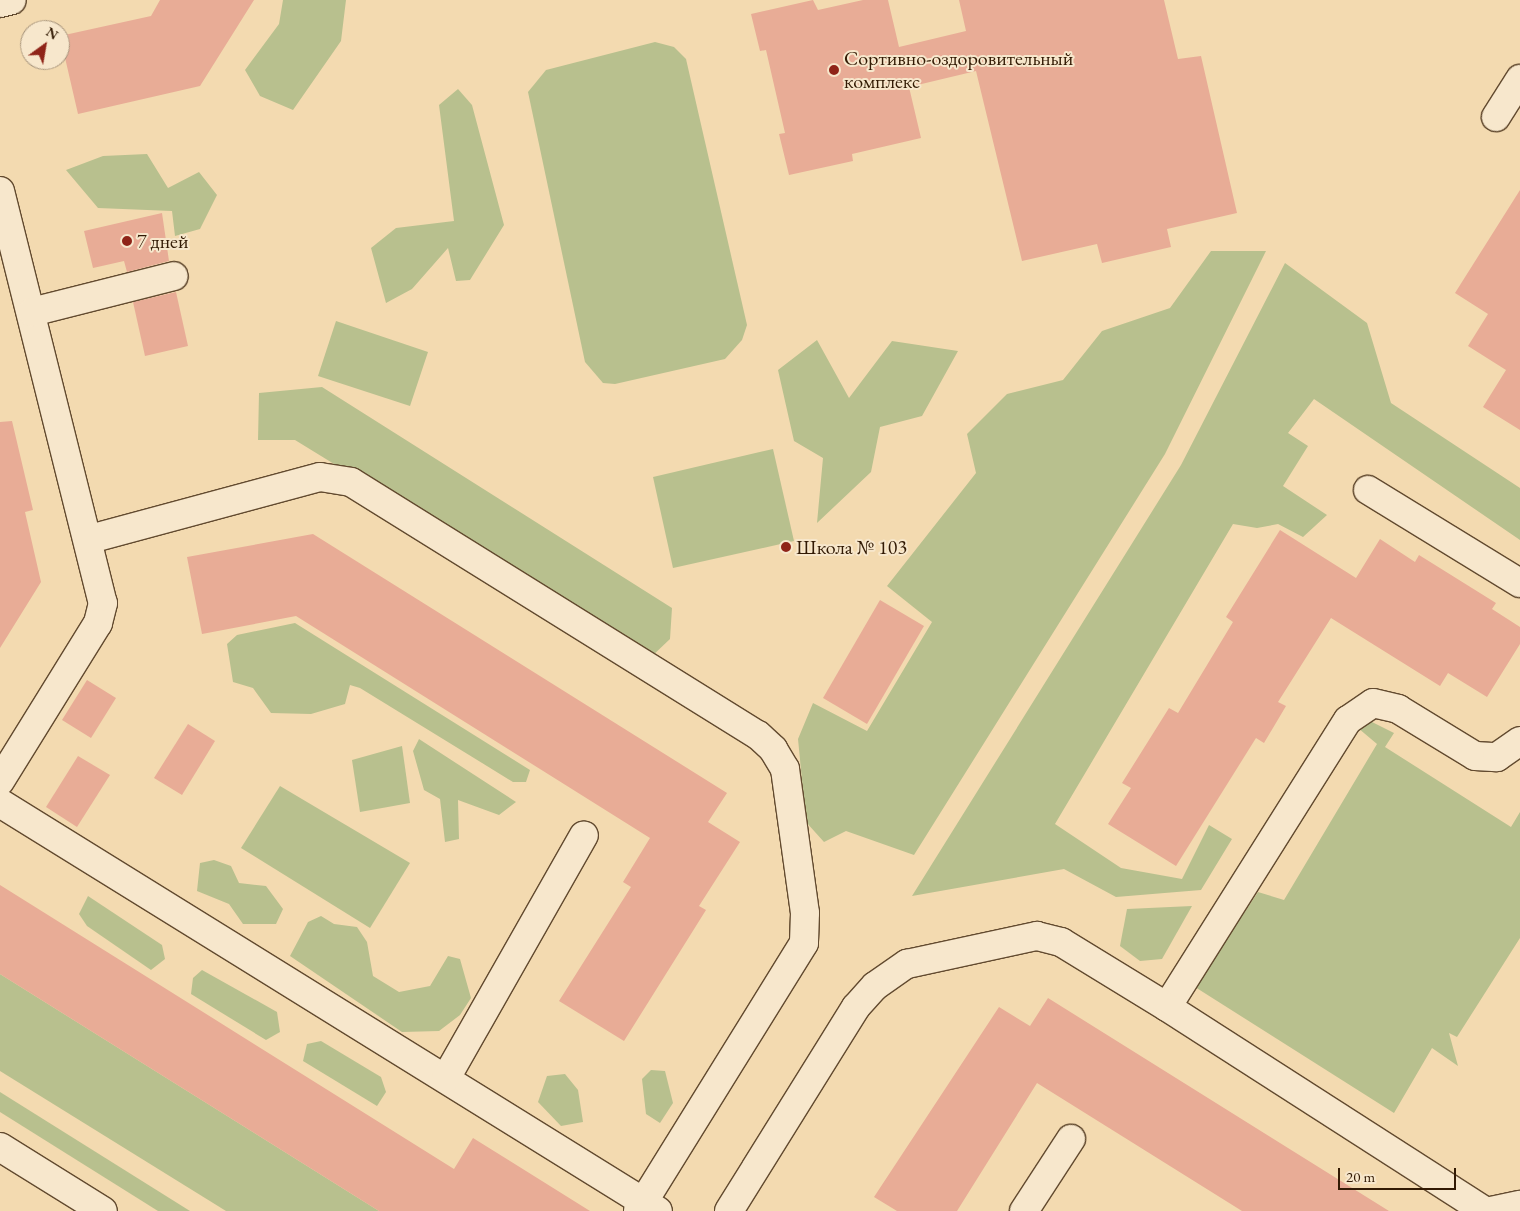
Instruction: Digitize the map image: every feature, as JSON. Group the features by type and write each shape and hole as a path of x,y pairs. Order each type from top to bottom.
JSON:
{"street":[{"path":"0,3 12,0"},
{"path":"1496,117 1520,79"},
{"path":"0,191 90,539 103,604 98,622 0,782"},
{"path":"32,312 174,276"},
{"path":"0,803 446,1078 647,1208 804,944 805,913 784,769 773,749 734,719 351,482 320,477 90,539"},
{"path":"1368,490 1520,583"},
{"path":"1167,1007 1348,720 1373,703 1398,709 1475,756 1496,757 1520,741"},
{"path":"446,1078 584,835"},
{"path":"729,1211 856,1007 875,986 907,964 1037,936 1061,942 1167,1007 1485,1211"},
{"path":"1024,1211 1070,1139"},
{"path":"0,1147 103,1211"},
{"path":"1491,1211 1520,1205"}],"green space":[{"path":"283,0 346,0 341,41 293,110 260,96 245,70 279,24"},
{"path":"655,42 674,47 686,59 747,325 742,340 725,359 615,384 603,383 585,362 528,92 546,70"},
{"path":"458,89 472,105 504,225 470,280 456,281 448,248 412,289 386,303 371,248 396,228 454,221 439,105"},
{"path":"147,154 168,188 199,172 217,195 200,229 175,236 172,211 98,208 66,170 103,156"},
{"path":"1211,251 1266,251 1165,454 914,855 846,831 824,842 806,822 798,739 813,703 867,731 932,622 887,586 976,473 967,434 1007,394 1063,380 1102,331 1170,308"},
{"path":"1285,263 1367,323 1391,403 1520,488 1520,540 1314,399 1288,433 1308,446 1283,486 1327,515 1303,537 1278,524 1257,528 1233,524 1055,824 1121,868 1182,879 1209,825 1232,839 1201,890 1116,897 1064,869 912,896 1181,465"},
{"path":"336,321 428,352 410,406 318,376"},
{"path":"817,340 849,398 892,341 958,351 922,416 880,427 871,472 817,523 823,458 794,441 778,370"},
{"path":"322,387 672,608 670,639 650,658 295,440 258,440 259,393"},
{"path":"773,449 794,541 673,568 653,477"},
{"path":"295,623 530,770 526,782 513,782 360,688 350,685 345,704 311,714 271,713 253,688 233,682 227,644 237,635"},
{"path":"1366,719 1394,733 1385,747 1511,827 1520,812 1520,938 1457,1037 1449,1033 1458,1066 1432,1048 1394,1113 1195,987 1258,892 1284,900 1377,744 1358,728"},
{"path":"419,739 516,802 499,815 458,800 459,839 445,842 440,799 424,790 413,751"},
{"path":"402,746 410,803 360,812 352,760"},
{"path":"280,786 410,863 370,928 241,848"},
{"path":"214,860 231,866 239,883 266,886 283,909 276,924 243,924 229,904 197,891 200,863"},
{"path":"88,896 162,945 165,959 151,970 87,926 79,914"},
{"path":"1192,906 1162,959 1140,961 1120,946 1127,909"},
{"path":"321,916 334,924 357,927 367,942 373,976 399,992 430,986 448,956 460,959 471,998 460,1015 439,1031 402,1032 290,956 308,922"},
{"path":"202,970 277,1012 280,1032 266,1040 191,994 193,978"},
{"path":"0,974 379,1211 226,1211 0,1071"},
{"path":"321,1041 381,1077 386,1092 377,1106 303,1061 307,1044"},
{"path":"651,1070 665,1071 673,1103 660,1123 646,1114 642,1079"},
{"path":"565,1074 578,1090 583,1122 561,1126 538,1102 547,1076"},
{"path":"0,1092 190,1211 158,1211 0,1112"}],"building":[{"path":"160,0 254,0 200,86 78,114 68,70 70,70 70,34 151,16"},
{"path":"813,0 818,10 863,0 888,0 899,47 966,31 959,0 1164,0 1178,59 1201,56 1237,213 1167,229 1171,247 1102,263 1097,244 1022,261 976,71 909,87 921,138 852,154 853,161 789,175 779,134 785,133 766,50 760,51 751,14"},
{"path":"1520,190 1520,430 1483,407 1506,370 1468,346 1488,314 1455,293"},
{"path":"162,213 169,261 127,272 124,261 93,268 84,231"},
{"path":"176,292 188,346 145,356 133,302"},
{"path":"12,421 33,510 25,512 41,582 0,648 0,422"},
{"path":"1280,530 1356,578 1380,539 1415,562 1419,555 1496,603 1492,609 1520,627 1520,644 1487,697 1448,673 1440,686 1331,618 1278,702 1286,706 1264,743 1256,738 1176,866 1108,824 1131,788 1122,783 1169,708 1178,713 1233,622 1226,617"},
{"path":"313,534 727,793 708,822 740,842 699,906 706,910 624,1041 559,1001 631,887 623,882 650,838 296,616 202,634 187,557"},
{"path":"880,600 924,626 867,724 823,698"},
{"path":"87,680 116,698 91,738 62,720"},
{"path":"188,724 215,741 182,795 154,778"},
{"path":"78,756 110,775 77,827 46,807"},
{"path":"0,885 454,1169 473,1138 590,1211 379,1211 0,974"},
{"path":"1048,998 1389,1211 1242,1211 1037,1083 957,1211 897,1211 874,1197 999,1007 1030,1026"}],"place":[{"name":"Сортивно-оздоровительный комплекс","path":"834,70"},
{"name":"7 дней","path":"127,241"},
{"name":"Школа № 103","path":"786,547"}]}
